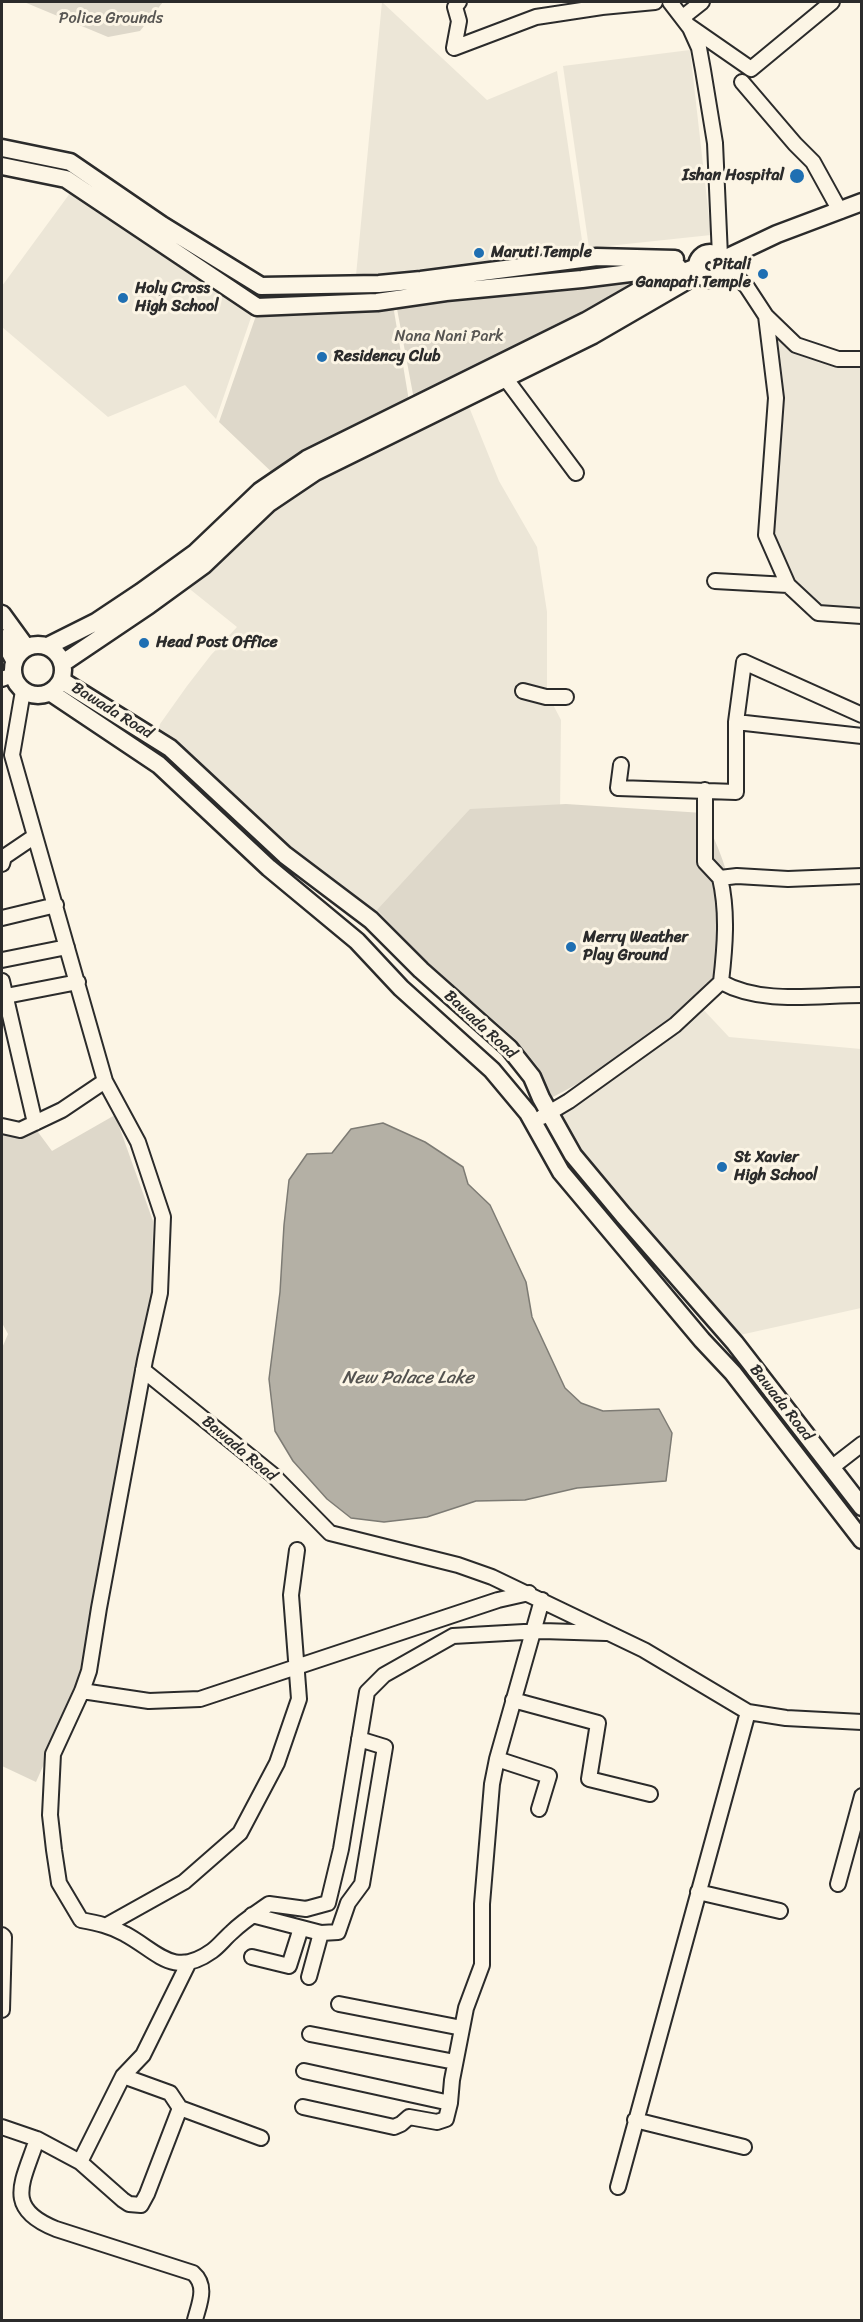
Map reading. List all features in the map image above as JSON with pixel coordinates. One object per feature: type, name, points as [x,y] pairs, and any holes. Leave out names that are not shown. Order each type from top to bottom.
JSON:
[{"type":"main road","points":[[2,148],[68,170],[261,286],[421,280],[597,257],[698,266],[710,279],[722,264],[777,234],[861,202]]},
{"type":"main road","points":[[2,166],[68,170],[257,307],[377,302],[698,266]]},
{"type":"main road","points":[[722,264],[861,213]]},
{"type":"main road","points":[[2,638],[10,672],[16,684],[23,691],[36,696],[56,686],[63,663],[150,605],[204,565],[269,503],[315,472],[500,371],[647,286],[698,266],[709,252],[722,264]]},
{"type":"main road","points":[[48,646],[96,622],[141,592],[195,553],[260,491],[307,459],[500,371]]},
{"type":"main road","points":[[2,615],[26,647]]},
{"type":"main road","points":[[10,672],[26,647],[38,644],[48,646],[57,653],[63,663]]},
{"type":"main road","points":[[56,686],[159,765],[269,868],[357,941],[401,988],[492,1070],[534,1122],[561,1172],[702,1340],[733,1373],[861,1540]]},
{"type":"main road","name":"Bawada Road","points":[[56,686],[170,748],[285,855],[371,920],[421,970],[509,1048],[532,1077],[573,1155],[735,1343],[861,1507]]},
{"type":"street","points":[[459,2],[455,7],[459,21],[454,48],[537,17],[655,2]]},
{"type":"street","points":[[670,2],[686,22],[699,48],[710,105],[717,166],[722,264],[747,287],[766,316],[796,345],[838,359],[861,359]]},
{"type":"street","points":[[686,22],[702,2]]},
{"type":"street","points":[[686,22],[751,69],[832,2]]},
{"type":"street","points":[[742,82],[813,162],[840,211]]},
{"type":"street","points":[[315,285],[316,304]]},
{"type":"street","points":[[766,316],[776,398],[766,535],[788,585],[818,613],[861,616]]},
{"type":"street","points":[[500,371],[576,472]]},
{"type":"street","points":[[715,581],[788,585]]},
{"type":"street","points":[[621,765],[618,788],[736,792],[736,722],[744,662],[861,715]]},
{"type":"street","points":[[23,691],[12,755],[105,1081],[138,1142],[163,1217],[160,1293],[143,1370],[89,1671],[53,1754],[51,1830],[59,1883],[75,1911],[81,1920],[107,1925],[127,1935],[162,1959],[174,1963],[189,1962],[212,1952],[231,1932],[269,1904],[306,1909],[328,1903],[340,1849],[367,1692],[384,1676],[453,1636],[533,1632],[606,1633]]},
{"type":"street","points":[[523,692],[546,697],[566,697]]},
{"type":"street","points":[[736,722],[861,736]]},
{"type":"street","points":[[534,1122],[675,1025],[721,982],[724,898],[720,878],[705,862],[705,790]]},
{"type":"street","points":[[2,864],[4,857],[35,836]]},
{"type":"street","points":[[720,878],[737,876],[788,879],[861,876]]},
{"type":"street","points":[[2,918],[56,905]]},
{"type":"street","points":[[2,960],[67,947]]},
{"type":"street","points":[[2,981],[35,1123]]},
{"type":"street","points":[[6,996],[78,982]]},
{"type":"street","points":[[721,982],[736,991],[751,994],[795,996],[861,994]]},
{"type":"street","points":[[2,1126],[20,1130],[62,1110],[105,1081]]},
{"type":"street","name":"Bawada Road","points":[[143,1370],[273,1475],[330,1533],[458,1565],[529,1593]]},
{"type":"street","points":[[831,1468],[861,1444]]},
{"type":"street","points":[[107,1925],[184,1882],[240,1833],[277,1763],[299,1699],[291,1595],[297,1550]]},
{"type":"street","points":[[82,1691],[149,1701],[200,1698],[498,1600],[529,1593],[644,1650],[748,1712],[786,1718],[861,1722]]},
{"type":"street","points":[[303,2108],[394,2127],[409,2117],[440,2122],[446,2119],[466,2008],[482,1965],[482,1904],[492,1784],[542,1600]]},
{"type":"street","points":[[513,1700],[598,1723],[589,1779],[650,1794]]},
{"type":"street","points":[[618,2187],[748,1712]]},
{"type":"street","points":[[252,1915],[321,1932],[338,1932],[348,1903],[362,1884],[385,1747],[359,1739]]},
{"type":"street","points":[[497,1759],[549,1776],[539,1809]]},
{"type":"street","points":[[838,1884],[861,1796]]},
{"type":"street","points":[[698,1892],[780,1911]]},
{"type":"street","points":[[252,1957],[289,1966],[301,1928]]},
{"type":"street","points":[[309,1977],[321,1932]]},
{"type":"street","points":[[2,1935],[4,1937],[2,2010]]},
{"type":"street","points":[[80,2162],[123,2076],[143,2055],[189,1962]]},
{"type":"street","points":[[339,2004],[462,2028]]},
{"type":"street","points":[[310,2034],[455,2062]]},
{"type":"street","points":[[304,2071],[450,2103]]},
{"type":"street","points":[[123,2076],[170,2093],[180,2108],[261,2138]]},
{"type":"street","points":[[2,2127],[37,2139],[80,2162],[123,2200],[129,2204],[141,2205],[180,2108]]},
{"type":"street","points":[[635,2120],[744,2147]]},
{"type":"street","points":[[37,2139],[20,2191],[22,2203],[28,2214],[56,2229],[194,2272],[199,2277],[202,2289],[195,2320]]},
{"type":"shaded area","points":[[382,2],[487,100],[557,71],[583,247],[355,286]]},
{"type":"shaded area","points":[[690,50],[711,235],[589,248],[563,66]]},
{"type":"shaded area","name":"Holy Cross High School","points":[[76,185],[255,306],[216,419],[185,385],[108,417],[2,327],[2,286]]},
{"type":"shaded area","points":[[763,320],[792,347],[861,364],[861,620],[814,615],[764,539],[773,409]]},
{"type":"shaded area","points":[[465,397],[499,481],[537,547],[547,612],[547,693],[561,720],[560,813],[465,818],[371,920],[157,738],[160,724],[187,686],[237,627],[181,582],[269,503]]},
{"type":"shaded area","name":"St Xavier High School","points":[[699,1005],[729,1037],[861,1049],[861,1308],[731,1337],[666,1266],[641,1258],[581,1197],[587,1172],[555,1108]]},
{"type":"green space","name":"Police Grounds","points":[[24,2],[163,2],[140,31],[108,37]]},
{"type":"green space","name":"Nana Nani Park","points":[[697,264],[415,405],[395,298]]},
{"type":"green space","name":"Residency Club","points":[[392,299],[410,407],[278,478],[219,422],[259,307]]},
{"type":"green space","name":"Merry Weather Play Ground","points":[[566,804],[703,813],[726,869],[731,898],[731,919],[727,972],[642,1042],[596,1073],[549,1099],[538,1067],[514,1038],[426,961],[377,910],[470,809]]},
{"type":"green space","points":[[115,1115],[153,1221],[152,1300],[82,1678],[36,1782],[2,1766],[2,1348],[8,1334],[2,1323],[2,1133],[19,1137],[35,1128],[52,1151]]},
{"type":"water","name":"New Palace Lake","points":[[383,1123],[425,1142],[463,1167],[468,1184],[490,1205],[526,1282],[532,1317],[565,1388],[581,1403],[603,1411],[659,1409],[672,1433],[666,1481],[577,1488],[525,1500],[476,1501],[427,1517],[384,1522],[351,1518],[327,1499],[293,1461],[275,1431],[269,1379],[280,1292],[289,1180],[307,1154],[332,1153],[351,1129]]},
{"type":"place","name":"Ishan Hospital","points":[[797,176]]},
{"type":"place","name":"Maruti Temple","points":[[479,253]]},
{"type":"place","name":"Pitali Ganapati Temple","points":[[763,274]]},
{"type":"place","name":"Holy Cross High School","points":[[123,298]]},
{"type":"place","name":"Residency Club","points":[[322,357]]},
{"type":"place","name":"Head Post Office","points":[[144,643]]},
{"type":"place","name":"Merry Weather Play Ground","points":[[571,947]]},
{"type":"place","name":"St Xavier High School","points":[[722,1167]]}]
